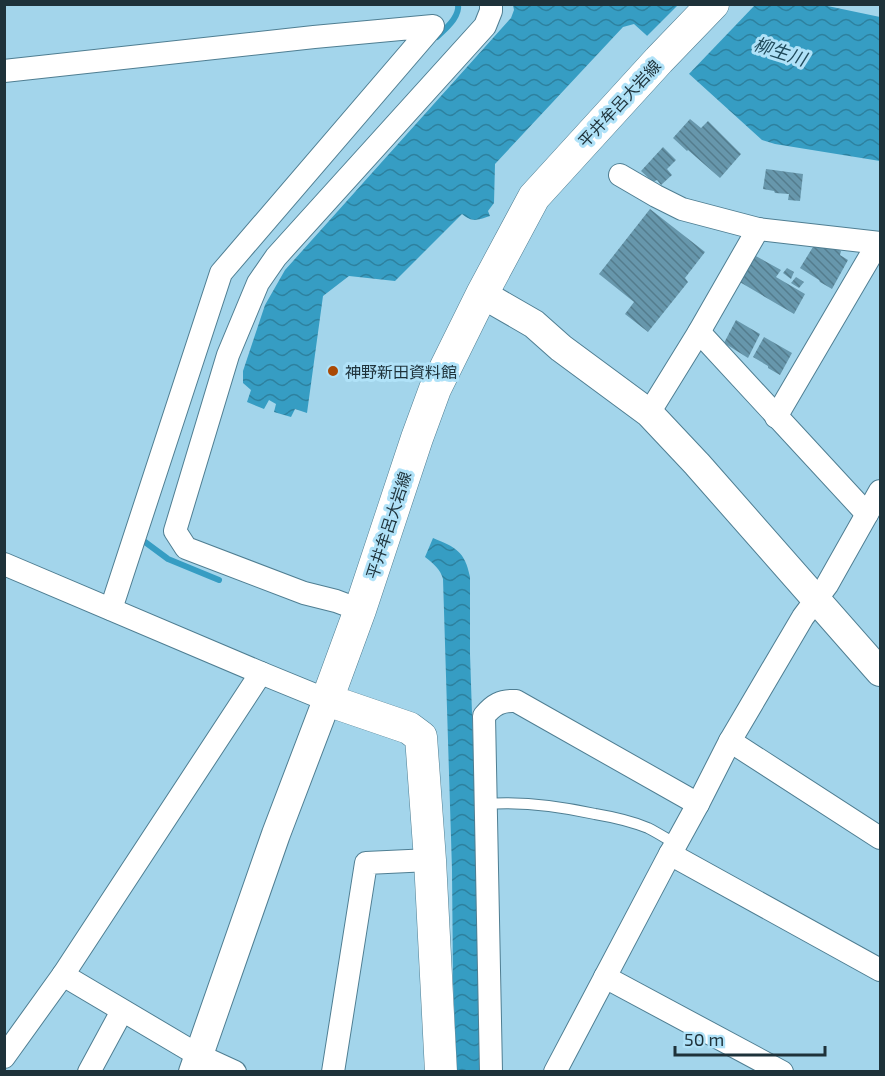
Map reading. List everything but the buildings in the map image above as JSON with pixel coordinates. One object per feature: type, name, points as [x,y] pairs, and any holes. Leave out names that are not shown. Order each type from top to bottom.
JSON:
[{"type":"main road","name":"平井牟呂大岩線","points":[[327,700],[435,389],[534,197],[658,60],[713,4]]},
{"type":"main road","points":[[327,700],[409,728],[421,737],[441,1071]]},
{"type":"street","points":[[360,610],[304,593],[186,548],[175,531],[228,355],[258,283],[276,257],[485,26],[491,11],[491,4]]},
{"type":"street","points":[[4,71],[433,26],[221,273],[111,609]]},
{"type":"street","points":[[620,175],[682,208],[758,229],[879,243],[776,417]]},
{"type":"street","points":[[649,413],[758,229]]},
{"type":"street","points":[[482,294],[534,324],[561,348],[649,413],[697,464],[880,672]]},
{"type":"street","points":[[699,332],[867,514]]},
{"type":"street","points":[[555,1071],[730,741],[803,617],[827,585],[880,491]]},
{"type":"street","points":[[4,564],[327,700],[276,834],[195,1063]]},
{"type":"street","points":[[7,1047],[63,975],[261,673]]},
{"type":"street","points":[[494,1070],[484,716],[491,708],[506,701],[516,701],[698,804]]},
{"type":"street","points":[[730,741],[880,838]]},
{"type":"street","points":[[673,849],[880,970]]},
{"type":"street","points":[[333,1071],[366,863],[430,860]]},
{"type":"street","points":[[63,975],[122,1011],[195,1063],[235,1071]]},
{"type":"street","points":[[605,977],[782,1071]]},
{"type":"street","points":[[89,1071],[122,1011]]},
{"type":"lane","points":[[485,804],[506,802],[542,805],[625,820],[650,829],[673,849]]},
{"type":"water","name":"柳生川","points":[[818,4],[880,17],[880,161],[762,140],[634,24],[623,27],[495,164],[494,203],[488,211],[490,216],[475,220],[462,214],[395,281],[349,276],[323,296],[307,413],[295,409],[291,417],[274,412],[276,404],[269,400],[264,409],[247,402],[251,390],[243,383],[243,371],[265,305],[285,270],[511,18],[513,5]]},
{"type":"water","points":[[433,538],[458,551],[465,561],[470,577],[481,1071],[457,1071],[443,579],[436,567],[425,557]]},
{"type":"pier","points":[[678,5],[755,5],[687,76],[645,38]]},
{"type":"waterway","points":[[437,37],[455,18],[458,4]]},
{"type":"waterway","points":[[141,539],[168,559],[219,580]]},
{"type":"place","name":"神野新田資料館","points":[[333,371]]}]
